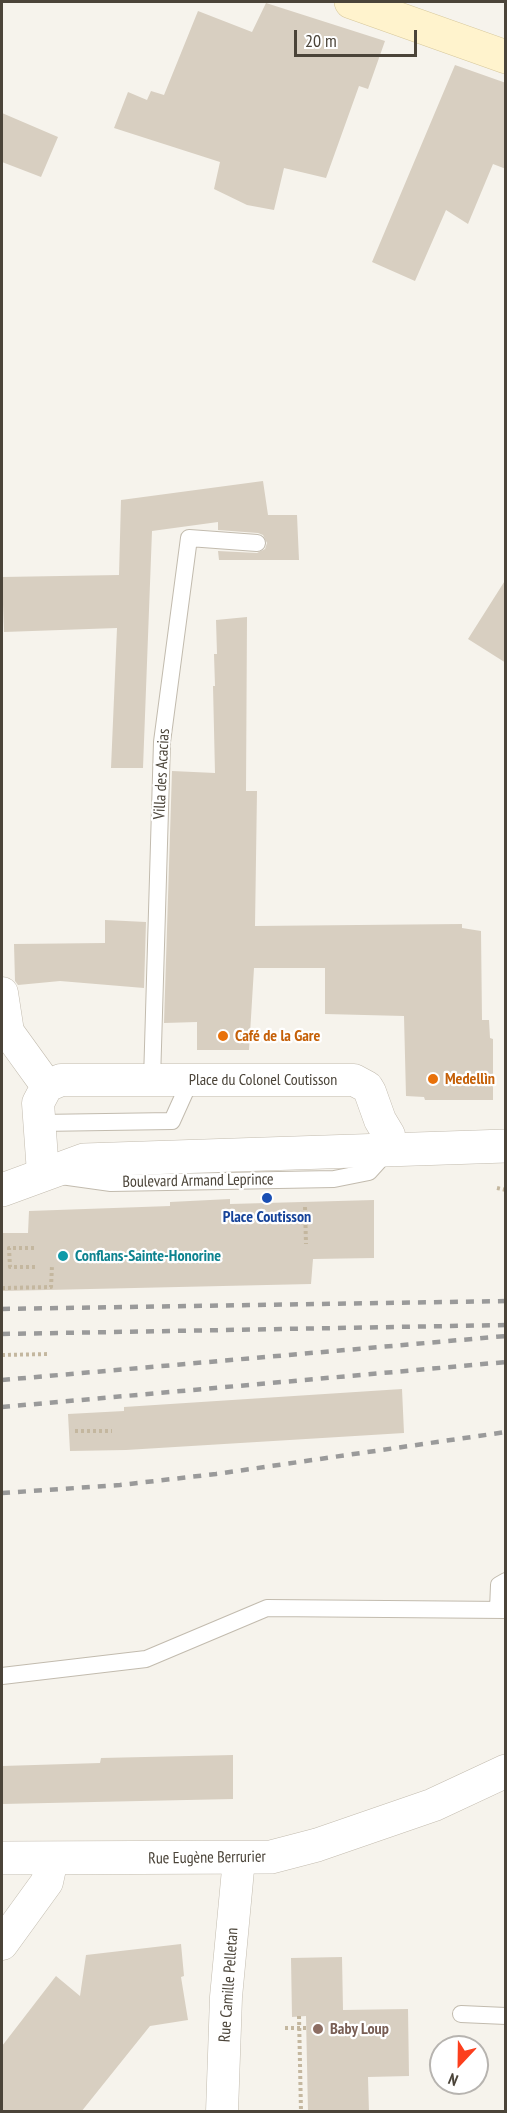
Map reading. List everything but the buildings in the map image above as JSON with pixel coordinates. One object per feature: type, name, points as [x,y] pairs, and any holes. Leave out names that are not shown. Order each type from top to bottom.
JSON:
[{"type":"main road","points":[[351,2],[506,57]]},
{"type":"street","points":[[2,993],[8,1032],[47,1086],[38,1103],[43,1173]]},
{"type":"street","name":"Place du Colonel Coutisson","points":[[47,1086],[61,1080],[354,1080],[370,1092],[380,1120],[389,1135],[389,1150]]},
{"type":"street","points":[[2,1190],[43,1173],[84,1160],[506,1146]]},
{"type":"street","name":"Rue Eugène Berrurier","points":[[2,1858],[239,1859],[272,1857],[317,1845],[433,1805],[506,1771]]},
{"type":"street","points":[[2,1944],[46,1882],[52,1859]]},
{"type":"street","name":"Rue Camille Pelletan","points":[[222,2112],[226,1997],[239,1859]]},
{"type":"lane","name":"Villa des Acacias","points":[[152,1080],[162,741],[189,538],[257,543]]},
{"type":"lane","points":[[39,1123],[172,1121],[190,1081]]},
{"type":"lane","points":[[2,1676],[146,1659],[267,1608],[502,1610],[499,1585],[506,1581]]},
{"type":"lane","points":[[461,2014],[506,2016]]},
{"type":"path","points":[[497,1188],[506,1190]]},
{"type":"path","points":[[305,1202],[306,1244]]},
{"type":"path","points":[[34,1248],[9,1248],[10,1267],[35,1267]]},
{"type":"path","points":[[2,1288],[51,1287],[52,1266]]},
{"type":"path","points":[[2,1355],[50,1354]]},
{"type":"path","points":[[75,1431],[112,1431]]},
{"type":"path","points":[[299,2016],[301,2112]]},
{"type":"path","points":[[285,2028],[307,2028]]},
{"type":"railway","points":[[2,1309],[506,1301]]},
{"type":"railway","points":[[2,1334],[506,1325]]},
{"type":"railway","points":[[2,1380],[506,1336]]},
{"type":"railway","points":[[2,1407],[506,1362]]},
{"type":"railway","points":[[2,1493],[120,1485],[216,1474],[506,1432]]},
{"type":"place","name":"Café de la Gare","points":[[223,1036]]},
{"type":"place","name":"Medellìn","points":[[433,1079]]},
{"type":"place","name":"Place Coutisson","points":[[267,1198]]},
{"type":"place","name":"Conflans-Sainte-Honorine","points":[[63,1256]]},
{"type":"place","name":"Baby Loup","points":[[318,2029]]}]
